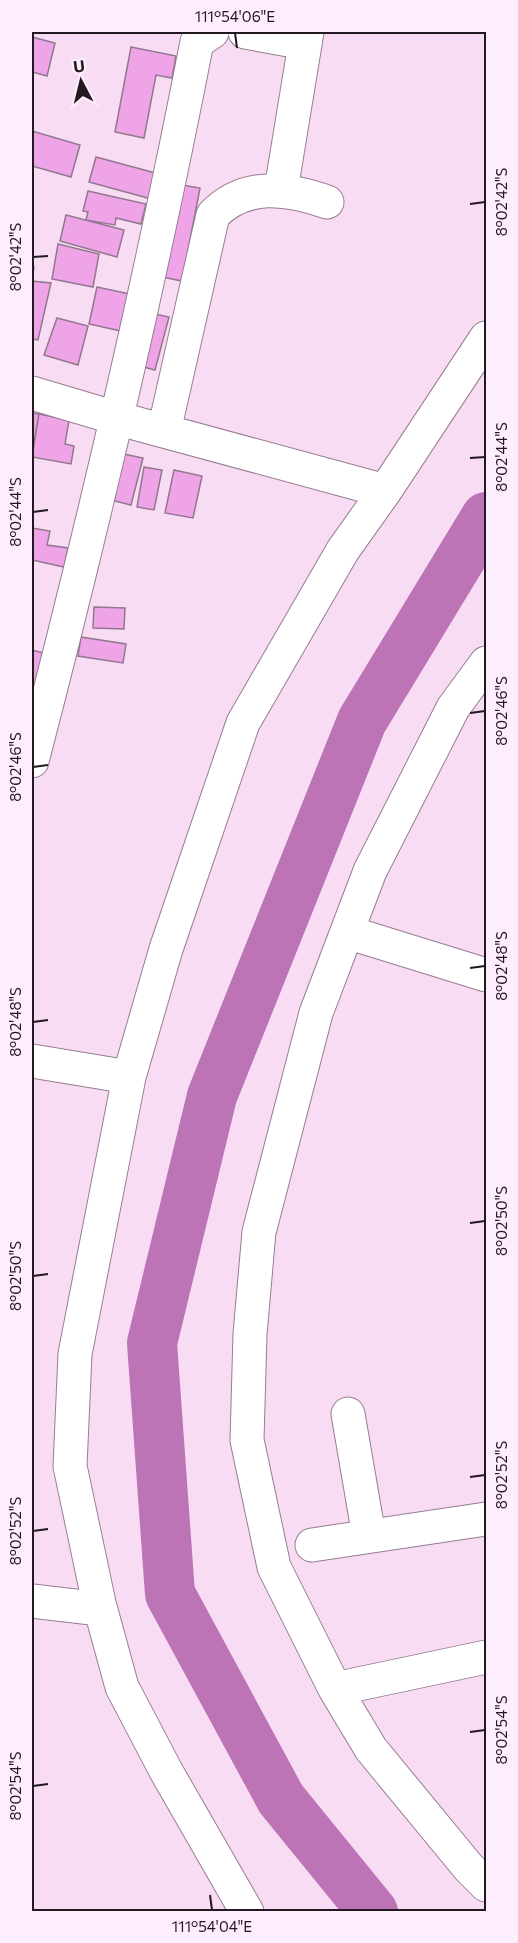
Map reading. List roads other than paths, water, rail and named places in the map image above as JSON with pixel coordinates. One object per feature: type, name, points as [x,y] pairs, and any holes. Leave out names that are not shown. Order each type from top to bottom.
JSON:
[{"type":"street","points":[[32,761],[116,418],[172,171],[197,42],[212,32]]},
{"type":"street","points":[[245,32],[306,37],[281,190]]},
{"type":"street","points":[[164,431],[213,215],[224,204],[256,191],[281,190],[302,193],[327,202]]},
{"type":"street","points":[[247,1911],[166,1771],[122,1687],[100,1608],[70,1466],[75,1353],[129,1077],[166,949],[243,723],[343,550],[386,491],[486,338]]},
{"type":"street","points":[[32,393],[386,491]]},
{"type":"street","points":[[486,663],[453,708],[370,871],[316,1013],[260,1232],[250,1334],[248,1428],[248,1440],[274,1567],[335,1689],[371,1749],[469,1868],[486,1885]]},
{"type":"street","points":[[347,932],[486,975]]},
{"type":"street","points":[[32,1061],[129,1077]]},
{"type":"street","points":[[348,1414],[369,1536]]},
{"type":"street","points":[[312,1545],[486,1519]]},
{"type":"street","points":[[32,1601],[100,1608]]},
{"type":"street","points":[[335,1689],[486,1657]]},
{"type":"waterway","points":[[373,1912],[281,1799],[170,1594],[152,1343],[212,1096],[362,721],[486,517]]}]
